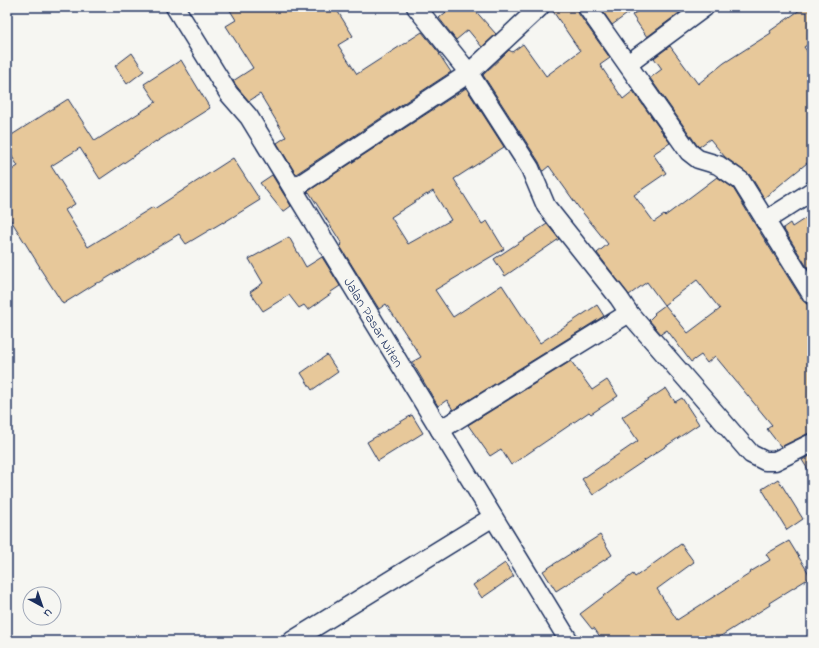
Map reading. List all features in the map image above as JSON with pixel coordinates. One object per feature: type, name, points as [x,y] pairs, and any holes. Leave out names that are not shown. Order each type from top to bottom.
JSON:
[{"type":"street","name":"Jalan Pasar Niten","points":[[175,7],[229,94],[249,118],[569,641]]},
{"type":"street","points":[[416,7],[470,73],[530,168],[546,206],[619,298],[629,313],[751,454],[765,461],[775,461],[812,443]]},
{"type":"street","points":[[293,189],[470,73],[540,7]]},
{"type":"street","points":[[587,7],[689,152],[698,159],[718,166],[741,181],[812,295]]},
{"type":"street","points":[[628,64],[705,7]]},
{"type":"street","points":[[765,221],[812,191]]},
{"type":"street","points":[[440,430],[629,313]]},
{"type":"street","points":[[292,641],[493,517]]},
{"type":"building","points":[[228,7],[335,7],[353,36],[338,45],[357,74],[422,32],[440,54],[451,72],[296,174],[277,143],[286,137],[260,94],[249,101],[233,81],[253,68],[226,26],[236,20]]},
{"type":"building","points":[[452,7],[472,7],[496,34],[482,47],[468,30],[456,40],[439,18]]},
{"type":"building","points":[[550,7],[577,7],[578,13],[610,58],[600,65],[623,99],[633,91],[670,143],[653,154],[666,173],[634,195],[654,222],[664,215],[665,216],[717,177],[733,188],[803,301],[812,305],[812,433],[781,447],[767,429],[772,425],[715,356],[707,363],[701,355],[691,362],[667,330],[661,334],[649,320],[655,314],[654,313],[665,305],[688,333],[720,309],[697,280],[664,305],[647,282],[629,295],[597,253],[608,244],[579,208],[549,166],[543,171],[539,162],[483,75],[509,50],[512,52],[523,44],[546,76],[580,51]]},
{"type":"building","points":[[600,7],[637,7],[612,25]]},
{"type":"building","points":[[644,7],[687,7],[647,37],[632,15]]},
{"type":"building","points":[[804,7],[812,7],[812,42],[804,47],[812,58],[812,159],[764,198],[750,175],[725,157],[710,139],[699,147],[697,145],[650,78],[662,69],[654,58],[670,46],[698,84],[724,63],[771,33],[770,31]]},
{"type":"building","points":[[132,53],[144,71],[127,84],[115,66]]},
{"type":"building","points":[[181,60],[210,108],[156,141],[100,179],[80,148],[51,166],[75,204],[65,210],[88,247],[153,207],[154,209],[233,158],[260,200],[186,244],[179,234],[63,304],[7,214],[7,173],[18,166],[7,149],[7,138],[68,99],[95,141],[156,102],[144,84]]},
{"type":"building","points":[[466,88],[504,147],[454,179],[482,224],[487,221],[504,249],[435,290],[453,317],[502,285],[540,343],[597,305],[604,316],[453,410],[447,400],[438,406],[412,362],[421,357],[386,304],[379,309],[340,246],[342,244],[309,192],[307,192]],"holes":[[[433,191],[451,220],[408,244],[391,217]]]},
{"type":"building","points":[[272,175],[291,206],[283,212],[260,183]]},
{"type":"building","points":[[812,214],[812,275],[783,228],[790,223],[792,227]]},
{"type":"building","points":[[547,224],[559,239],[505,276],[494,259]]},
{"type":"building","points":[[289,237],[306,267],[322,257],[340,286],[308,310],[304,305],[299,308],[289,295],[263,311],[250,292],[263,283],[249,259]]},
{"type":"building","points":[[327,355],[338,372],[312,390],[301,373]]},
{"type":"building","points":[[571,361],[592,390],[607,380],[618,396],[591,414],[589,412],[511,465],[501,449],[490,456],[468,425]]},
{"type":"building","points":[[666,388],[675,402],[682,398],[699,424],[593,495],[582,479],[638,441],[622,417]]},
{"type":"building","points":[[412,415],[423,433],[378,461],[367,442]]},
{"type":"building","points":[[812,455],[812,476],[802,460]]},
{"type":"building","points":[[778,479],[803,519],[787,530],[762,489]]},
{"type":"building","points":[[600,535],[612,555],[556,591],[543,571]]},
{"type":"building","points":[[789,541],[811,577],[713,641],[603,641],[594,628],[592,629],[580,614],[633,574],[635,577],[681,544],[694,562],[657,589],[677,620],[770,560],[766,554]]},
{"type":"building","points":[[505,563],[514,576],[482,598],[473,585]]}]
